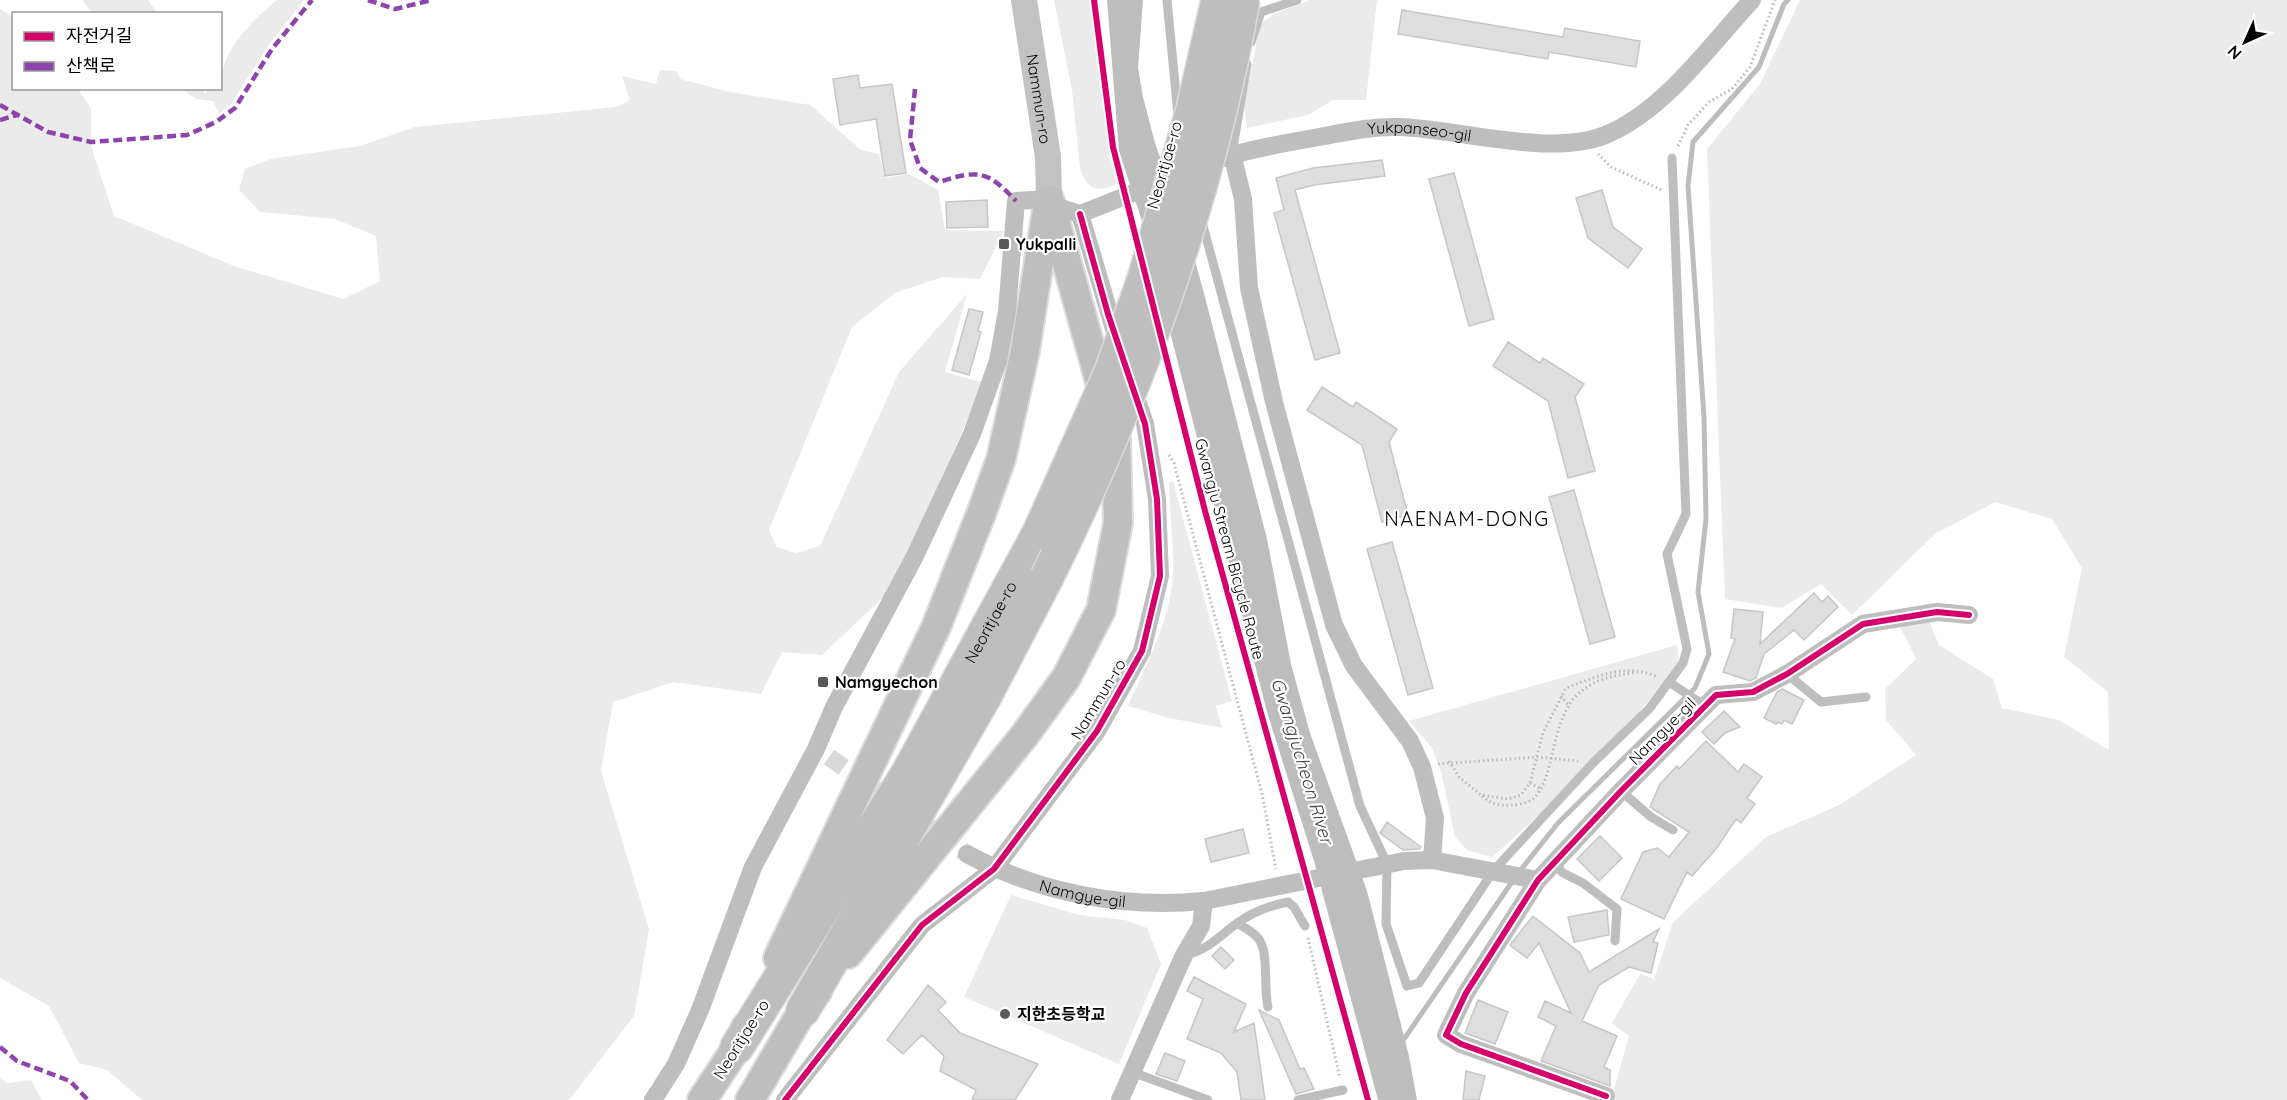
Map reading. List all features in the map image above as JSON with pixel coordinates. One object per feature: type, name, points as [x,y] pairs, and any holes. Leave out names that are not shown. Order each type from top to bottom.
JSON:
[{"type":"highway","name":"Neoritjae-ro","points":[[737,1047],[908,773],[1039,533],[1111,372],[1144,279],[1193,109],[1218,0]]},
{"type":"highway","name":"Neoritjae-ro","points":[[803,1010],[985,696],[1085,499],[1164,298],[1188,228],[1225,96],[1243,0]]},
{"type":"main road","points":[[803,1010],[1023,736],[1066,678],[1101,610],[1118,523],[1116,439],[1049,200]]},
{"type":"main road","points":[[737,1047],[927,645],[981,514],[1001,459],[1025,351],[1049,200]]},
{"type":"main road","name":"Neoritjae-ro","points":[[750,1100],[803,1010]]},
{"type":"main road","name":"Neoritjae-ro","points":[[702,1100],[737,1047]]},
{"type":"street","name":"Nammun-ro","points":[[1024,0],[1048,157],[1049,200]]},
{"type":"street","name":"Yukpanseo-gil","points":[[1080,214],[1232,154],[1376,126],[1534,142],[1585,142],[1610,133],[1658,103],[1752,0]]},
{"type":"street","points":[[1232,154],[1243,199],[1249,288],[1274,402],[1334,625],[1354,666],[1410,741],[1422,767],[1435,818],[1432,860]]},
{"type":"street","points":[[653,1100],[676,1064],[700,1010],[753,867],[823,753],[834,707],[914,558],[972,435],[998,361],[1006,311],[1016,201],[1049,200],[1061,208],[1080,214]]},
{"type":"street","name":"Nammun-ro","points":[[785,1100],[922,925],[994,869],[1097,731],[1142,651],[1160,576],[1157,499],[1145,424],[1107,314],[1080,214]]},
{"type":"street","name":"Namgye-gil","points":[[1606,1096],[1461,1044],[1446,1035],[1466,993],[1534,879],[1554,863],[1700,703],[1716,695],[1753,692],[1787,674],[1863,624],[1937,612],[1969,615]]},
{"type":"street","name":"Namgye-gil","points":[[967,854],[994,869],[1053,889],[1087,897],[1182,903],[1204,901],[1382,864],[1432,860],[1534,879]]},
{"type":"street","points":[[1120,1100],[1184,955],[1201,926],[1204,901]]},
{"type":"lane","points":[[1167,0],[1178,115],[1196,128]]},
{"type":"lane","points":[[1222,172],[1232,154],[1252,37],[1261,12],[1297,0]]},
{"type":"lane","points":[[1205,134],[1232,154]]},
{"type":"lane","points":[[1206,199],[1201,208],[1203,229],[1360,806],[1382,864],[1386,924],[1407,986],[1419,983],[1499,871],[1594,762],[1649,709],[1671,684],[1683,663],[1687,649],[1667,554],[1686,514],[1672,159]]},
{"type":"lane","points":[[1787,674],[1821,702],[1866,697]]},
{"type":"lane","points":[[1671,684],[1700,703]]},
{"type":"lane","points":[[1621,791],[1651,817],[1673,830]]},
{"type":"lane","points":[[1554,863],[1563,873],[1583,883],[1617,909],[1615,941]]},
{"type":"lane","points":[[1184,955],[1201,952],[1237,923],[1263,907],[1288,902],[1305,926]]},
{"type":"lane","points":[[1237,923],[1258,938],[1264,953],[1264,993],[1268,1007]]},
{"type":"lane","points":[[1132,1072],[1208,1100]]},
{"type":"lane","points":[[1298,1100],[1343,1090]]},
{"type":"path","points":[[1672,159],[1688,125],[1709,102],[1732,89],[1750,67],[1775,0]]},
{"type":"path","points":[[1585,142],[1611,167],[1646,181],[1672,196]]},
{"type":"path","points":[[1145,424],[1174,463],[1262,794],[1280,885]]},
{"type":"path","points":[[1481,795],[1508,799],[1521,795],[1530,783],[1543,733],[1566,688],[1622,669],[1645,671],[1671,684]]},
{"type":"path","points":[[1449,761],[1459,777],[1494,805],[1514,805],[1532,800],[1541,789],[1558,724],[1569,706],[1591,684],[1605,677],[1645,671]]},
{"type":"path","points":[[1561,696],[1569,706]]},
{"type":"path","points":[[1422,767],[1449,761],[1538,757],[1594,762]]},
{"type":"path","points":[[1530,783],[1541,789]]},
{"type":"path","points":[[1305,926],[1343,1090]]},
{"type":"shaded area","points":[[82,0],[148,0],[156,12],[91,12]]},
{"type":"shaded area","points":[[277,0],[304,0],[268,46],[231,104],[219,114],[213,101],[196,99],[183,90],[203,90],[205,93],[208,90],[222,90],[222,72],[225,62],[238,39]]},
{"type":"shaded area","points":[[1054,0],[1089,0],[1110,152],[1119,183],[1105,188],[1090,186],[1080,168],[1072,90]]},
{"type":"shaded area","points":[[1310,0],[1377,0],[1366,100],[1333,100],[1308,115],[1247,128],[1244,106],[1260,24],[1276,13]]},
{"type":"shaded area","points":[[1800,0],[2287,0],[2287,1100],[1616,1100],[1612,1096],[1629,1036],[1612,1023],[1640,974],[1654,979],[1673,922],[1766,837],[1839,805],[1916,755],[1886,720],[1885,689],[1916,659],[1900,627],[1929,621],[1939,645],[1993,679],[2002,708],[2059,720],[2109,750],[2108,692],[2064,657],[2082,568],[2052,519],[1995,502],[1935,534],[1852,615],[1821,584],[1782,608],[1725,599],[1707,149],[1760,84]]},
{"type":"shaded area","points":[[0,9],[12,16],[12,90],[79,90],[91,109],[91,146],[114,216],[234,266],[343,299],[380,281],[376,236],[335,219],[260,212],[239,190],[245,169],[271,159],[360,146],[415,127],[616,107],[630,100],[622,76],[656,84],[660,70],[677,71],[680,79],[730,92],[810,105],[861,150],[879,154],[885,178],[909,174],[938,190],[945,230],[1004,231],[980,279],[943,277],[895,293],[852,327],[769,530],[777,547],[796,553],[820,546],[899,372],[967,294],[945,372],[984,383],[891,590],[822,655],[782,652],[761,694],[673,682],[613,702],[601,771],[649,929],[634,1016],[569,1100],[142,1100],[107,1070],[79,1063],[49,1006],[0,978]]},
{"type":"shaded area","points":[[1173,481],[1232,701],[1216,706],[1222,728],[1169,718],[1128,706],[1157,640],[1172,588],[1173,559],[1169,482]]},
{"type":"shaded area","points":[[1677,645],[1679,663],[1636,715],[1566,789],[1492,857],[1467,850],[1455,837],[1441,771],[1432,748],[1409,721]]},
{"type":"shaded area","points":[[1011,895],[1079,915],[1125,920],[1147,928],[1161,964],[1119,1064],[964,997]]},
{"type":"shaded area","points":[[0,1078],[7,1083],[31,1080],[42,1100],[0,1100]]},
{"type":"water","name":"Gwangjucheon River","points":[[1107,0],[1143,0],[1138,68],[1143,97],[1155,143],[1192,250],[1205,297],[1267,539],[1291,664],[1310,733],[1367,891],[1409,1056],[1417,1100],[1378,1100],[1314,861],[1267,712],[1141,218],[1119,151]]},
{"type":"building","points":[[1402,10],[1563,37],[1565,28],[1640,41],[1636,67],[1549,52],[1548,59],[1398,34]]},
{"type":"building","points":[[858,75],[860,88],[892,84],[906,173],[885,176],[876,119],[840,125],[833,79]]},
{"type":"building","points":[[1382,160],[1385,176],[1314,185],[1295,190],[1340,353],[1315,360],[1274,213],[1284,210],[1276,178],[1313,168]]},
{"type":"building","points":[[1454,173],[1494,319],[1469,326],[1429,179]]},
{"type":"building","points":[[1602,190],[1613,227],[1642,249],[1628,268],[1588,238],[1576,198]]},
{"type":"building","points":[[987,200],[988,227],[947,228],[946,202]]},
{"type":"building","points":[[969,309],[983,312],[978,331],[981,332],[969,375],[952,370]]},
{"type":"building","points":[[1508,342],[1540,363],[1543,358],[1584,384],[1575,397],[1595,471],[1568,478],[1548,401],[1493,366]]},
{"type":"building","points":[[1322,387],[1353,407],[1356,402],[1397,429],[1389,442],[1408,515],[1382,522],[1362,445],[1307,410]]},
{"type":"building","points":[[1574,490],[1615,637],[1590,644],[1549,497]]},
{"type":"building","points":[[1392,542],[1433,688],[1408,695],[1367,549]]},
{"type":"building","points":[[1814,593],[1822,602],[1828,596],[1838,607],[1804,640],[1794,630],[1764,654],[1756,678],[1750,681],[1723,672],[1735,639],[1731,638],[1734,609],[1763,612],[1760,644]]},
{"type":"building","points":[[1782,689],[1804,700],[1792,724],[1784,720],[1782,724],[1778,722],[1776,724],[1764,718],[1777,692]]},
{"type":"building","points":[[1724,711],[1740,727],[1725,733],[1714,744],[1702,732]]},
{"type":"building","points":[[1706,741],[1738,772],[1744,764],[1762,777],[1747,798],[1755,804],[1741,823],[1736,819],[1716,849],[1692,876],[1687,872],[1664,919],[1621,899],[1643,852],[1657,848],[1669,857],[1689,832],[1650,807],[1660,784],[1677,766],[1679,769]]},
{"type":"building","points":[[1387,822],[1421,847],[1403,850],[1380,833]]},
{"type":"building","points":[[1243,829],[1249,853],[1211,862],[1205,839]]},
{"type":"building","points":[[1600,836],[1622,858],[1599,881],[1577,859]]},
{"type":"building","points":[[1607,910],[1609,935],[1574,942],[1568,917]]},
{"type":"building","points":[[1533,916],[1580,953],[1589,972],[1659,929],[1653,942],[1658,943],[1651,973],[1629,967],[1599,985],[1582,1021],[1617,1036],[1604,1067],[1610,1070],[1610,1086],[1541,1061],[1556,1026],[1538,1017],[1545,1001],[1571,1013],[1539,943],[1527,958],[1510,945]]},
{"type":"building","points":[[1221,947],[1234,960],[1225,969],[1212,956]]},
{"type":"building","points":[[1194,977],[1246,1004],[1234,1032],[1254,1023],[1265,1100],[1241,1100],[1237,1072],[1221,1053],[1187,1039],[1203,999],[1187,991]]},
{"type":"building","points":[[928,985],[946,1002],[938,1010],[960,1033],[1038,1064],[1015,1100],[972,1100],[976,1090],[940,1071],[944,1056],[922,1035],[903,1054],[887,1040]]},
{"type":"building","points":[[1478,1000],[1508,1012],[1495,1044],[1465,1033]]},
{"type":"building","points":[[1259,1010],[1279,1020],[1300,1069],[1304,1068],[1314,1089],[1296,1094]]},
{"type":"building","points":[[1165,1053],[1185,1061],[1177,1081],[1156,1074]]},
{"type":"building","points":[[1466,1071],[1485,1076],[1479,1100],[1463,1100]]},
{"type":"waterway","points":[[1519,872],[1558,823],[1695,688],[1709,654],[1698,592],[1706,519],[1704,417],[1688,186],[1693,142],[1759,67],[1784,4],[1788,0]]},
{"type":"waterway","points":[[1402,1042],[1514,879]]},
{"type":"tunnel","points":[[829,757],[967,854]]},
{"type":"marked path","points":[[0,105],[48,132],[91,142],[187,135],[216,122],[235,108],[272,49],[312,0]]},
{"type":"marked path","points":[[368,0],[395,9],[432,0]]},
{"type":"marked path","points":[[915,89],[910,140],[920,168],[939,182],[964,175],[982,175],[998,184],[1016,201]]},
{"type":"marked path","points":[[0,120],[17,115]]},
{"type":"marked path","points":[[0,1047],[17,1061],[70,1081],[88,1100]]},
{"type":"cycle path","name":"Gwangju Stream Bicycle Route","points":[[1094,0],[1113,147],[1205,511],[1368,1100]]},
{"type":"cycle path","points":[[785,1100],[922,925],[994,869],[1097,731],[1142,651],[1160,576],[1157,499],[1145,424],[1108,314],[1080,214]]},
{"type":"cycle path","points":[[1606,1096],[1461,1044],[1446,1035],[1466,993],[1538,880],[1621,791],[1716,695],[1753,692],[1787,674],[1863,624],[1937,612],[1969,615]]},
{"type":"place","name":"Yukpalli","points":[[1004,244]]},
{"type":"place","name":"Namgyechon","points":[[823,682]]},
{"type":"place","name":"지한초등학교","points":[[1005,1014]]},
{"type":"district","name":"NAENAM-DONG","points":[[1467,519]]}]
